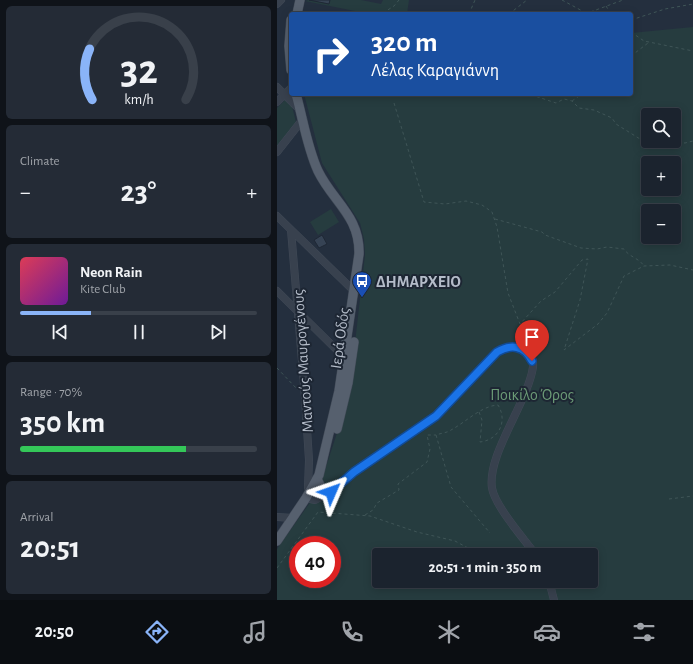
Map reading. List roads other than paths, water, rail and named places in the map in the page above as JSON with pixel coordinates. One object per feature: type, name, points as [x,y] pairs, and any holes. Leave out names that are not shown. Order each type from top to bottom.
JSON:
[{"type":"main road","points":[[292,12],[295,0]]},
{"type":"main road","points":[[297,12],[300,0]]},
{"type":"main road","name":"Ιερά Οδός","points":[[297,96],[318,170],[351,218],[357,233],[359,254],[345,358],[333,419],[318,477]]},
{"type":"main road","name":"Ιερά Οδός","points":[[277,541],[308,495],[324,466],[336,431],[348,383],[363,268],[364,244],[361,231],[355,216],[328,178],[320,162],[303,96]]},
{"type":"main road","points":[[318,477],[321,487],[328,489]]},
{"type":"street","points":[[277,4],[281,0]]},
{"type":"street","points":[[277,87],[302,114],[277,152]]},
{"type":"street","points":[[277,102],[289,90]]},
{"type":"street","points":[[277,216],[355,292]]},
{"type":"street","name":"Μαντούς Μαυρογένους","points":[[291,230],[305,397],[309,460],[307,486],[308,495]]},
{"type":"street","points":[[277,291],[345,358]]},
{"type":"street","points":[[344,479],[331,492],[321,498],[311,500],[308,495],[328,489],[436,416],[497,352],[507,347],[517,347],[526,352],[532,361],[533,366],[529,380],[493,472],[492,487],[496,500],[531,548]]},
{"type":"street","points":[[277,517],[293,518]]},
{"type":"street","points":[[550,588],[553,600]]},
{"type":"place","name":"ΔΗΜΑΡΧΕΙΟ","points":[[362,298]]},
{"type":"park label","name":"Ποικίλο Όρος","points":[[532,394]]}]
